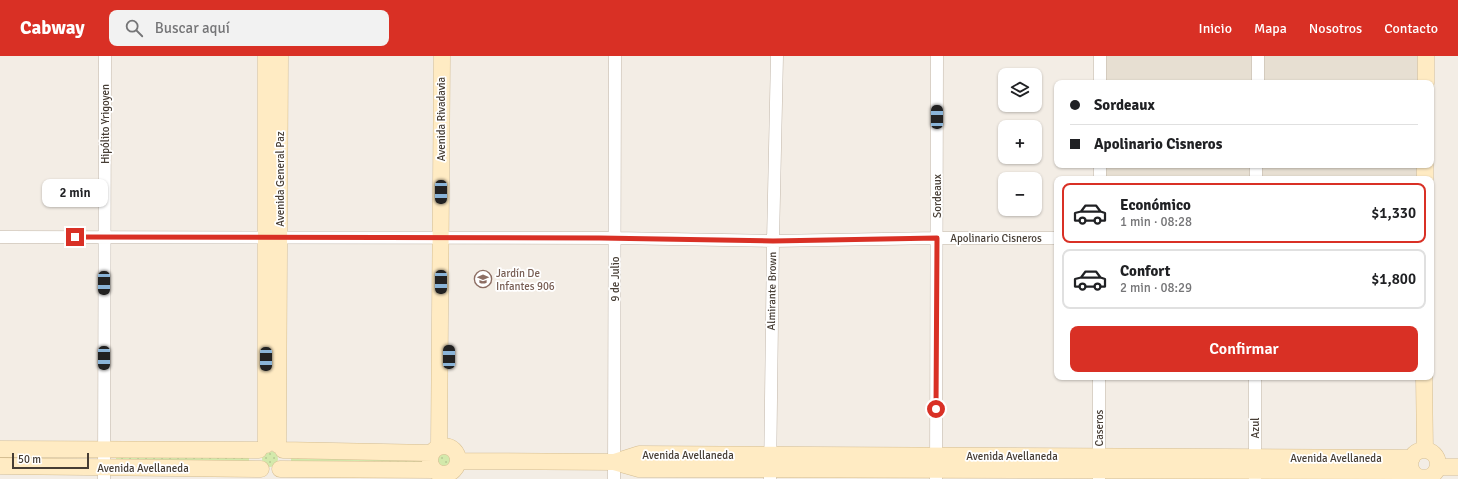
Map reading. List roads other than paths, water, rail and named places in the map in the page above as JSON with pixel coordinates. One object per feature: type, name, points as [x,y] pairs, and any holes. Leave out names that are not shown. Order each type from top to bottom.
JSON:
[{"type":"main road","name":"Avenida General Paz","points":[[266,56],[273,94]]},
{"type":"main road","name":"Avenida General Paz","points":[[271,448],[273,94],[280,56]]},
{"type":"main road","name":"Avenida Rivadavia","points":[[442,56],[445,237]]},
{"type":"main road","name":"Avenida Rivadavia","points":[[447,472],[430,463],[440,449],[451,56]]},
{"type":"main road","points":[[1426,56],[1426,80]]},
{"type":"main road","points":[[1424,380],[1424,470]]},
{"type":"main road","points":[[271,448],[285,460],[270,473],[257,460],[271,448]]},
{"type":"main road","name":"Avenida Avellaneda","points":[[0,449],[440,449]]},
{"type":"main road","points":[[440,449],[456,452],[447,472]]},
{"type":"main road","name":"Avenida Avellaneda","points":[[0,466],[104,473],[447,472],[614,462],[639,469],[1099,468],[1424,470],[1458,467]]},
{"type":"street","name":"Hipólito Yrigoyen","points":[[104,473],[105,56]]},
{"type":"street","name":"9 de Julio","points":[[614,479],[615,56]]},
{"type":"street","name":"Almirante Brown","points":[[770,468],[777,56]]},
{"type":"street","name":"Sordeaux","points":[[936,468],[938,56]]},
{"type":"street","points":[[1100,56],[1100,80]]},
{"type":"street","points":[[1258,56],[1258,80]]},
{"type":"street","name":"Apolinario Cisneros","points":[[0,237],[445,237],[773,241],[937,238],[1054,238]]},
{"type":"street","name":"Caseros","points":[[1099,380],[1099,468]]},
{"type":"street","name":"Azul","points":[[1255,380],[1255,469]]},
{"type":"place","name":"Jardín De Infantes 906","points":[[483,279]]}]
